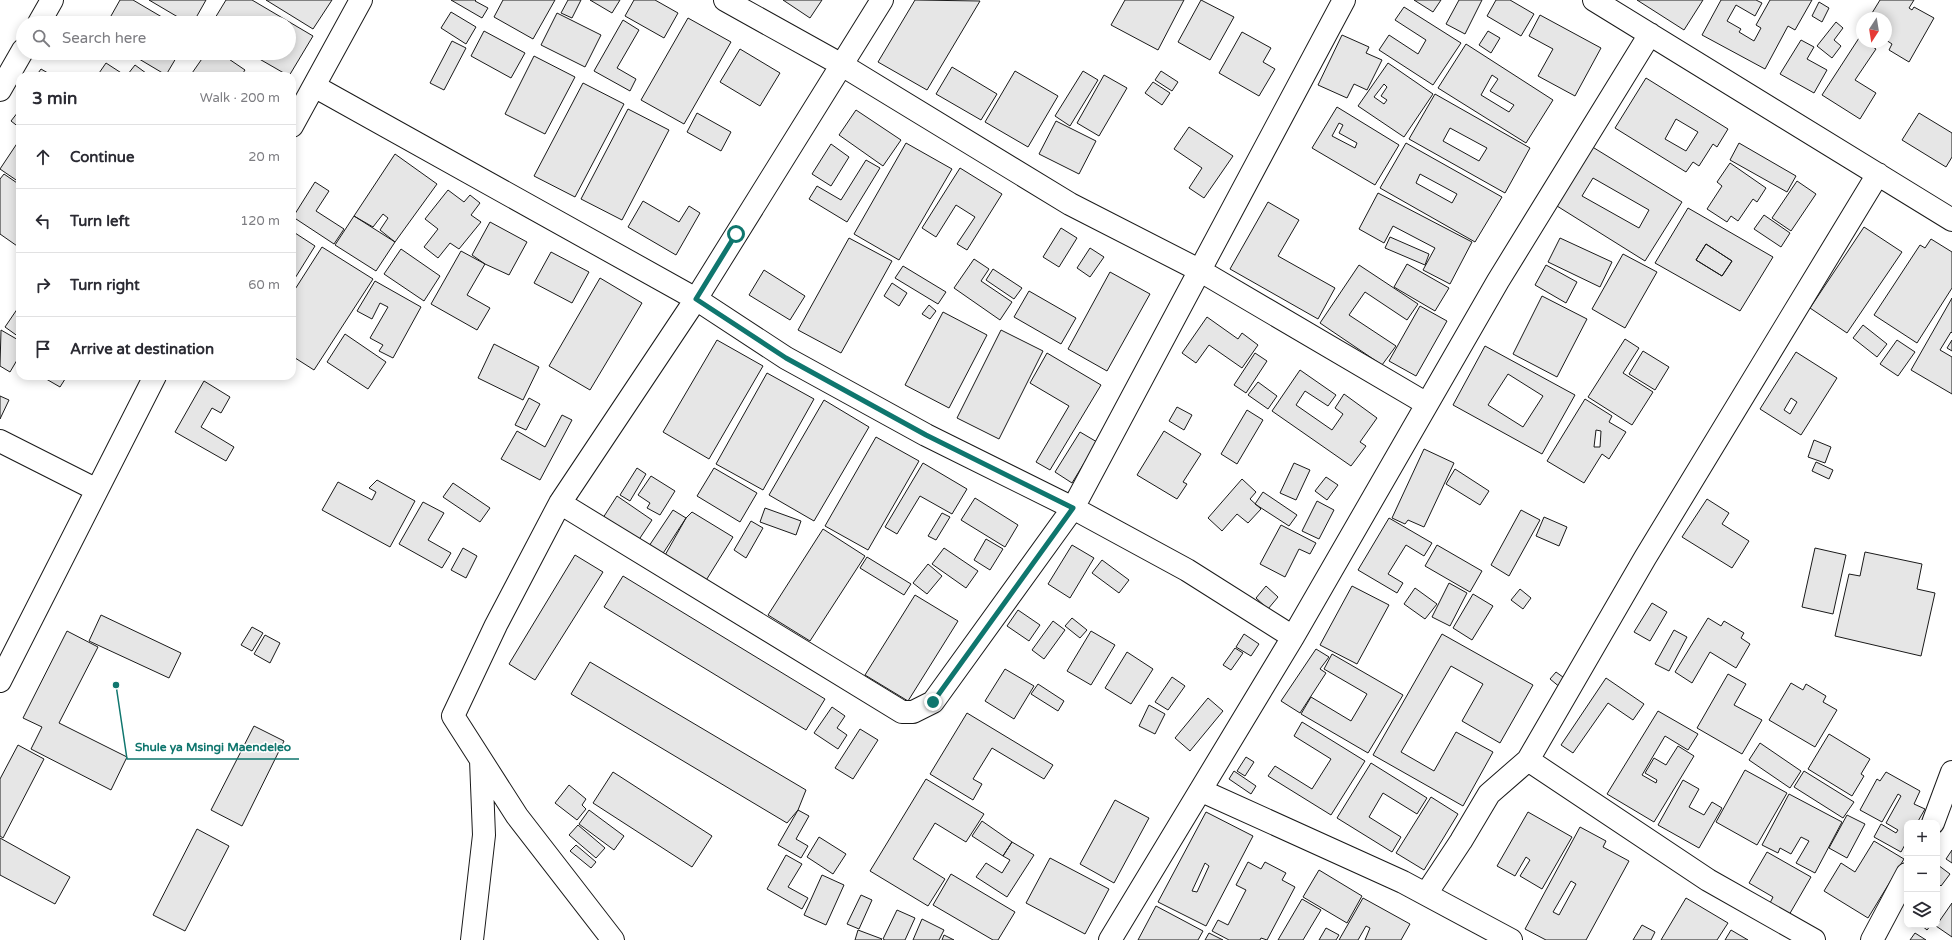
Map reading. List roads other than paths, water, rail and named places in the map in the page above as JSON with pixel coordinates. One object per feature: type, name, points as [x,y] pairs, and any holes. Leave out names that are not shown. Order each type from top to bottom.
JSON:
[{"type":"street","points":[[43,16],[52,0]]},
{"type":"street","points":[[296,119],[361,0]]},
{"type":"street","points":[[725,0],[842,65],[1070,204],[1199,270],[1427,404]]},
{"type":"street","points":[[613,940],[517,816],[454,716],[496,625],[560,503],[696,299],[882,0]]},
{"type":"street","points":[[560,503],[902,712],[913,712],[933,702],[1073,508],[1344,0]]},
{"type":"street","points":[[1594,0],[1952,220]]},
{"type":"street","points":[[1110,940],[1202,791],[1293,637],[1498,281],[1650,34]]},
{"type":"street","points":[[0,90],[17,60]]},
{"type":"street","points":[[314,86],[696,299],[786,358],[926,435],[1073,508],[1187,570],[1293,637]]},
{"type":"street","points":[[1426,894],[1489,794],[1528,760],[1645,558],[1878,174]]},
{"type":"street","points":[[0,681],[153,380]]},
{"type":"street","points":[[0,441],[97,490]]},
{"type":"street","points":[[472,940],[484,835],[481,760]]},
{"type":"street","points":[[1528,760],[1708,880],[1814,940]]},
{"type":"street","points":[[1934,820],[1952,772]]},
{"type":"street","points":[[1202,791],[1396,878],[1511,940]]},
{"type":"street","points":[[1872,940],[1904,880]]},
{"type":"place","name":"Shule ya Msingi Maendeleo","points":[[116,685]]}]
